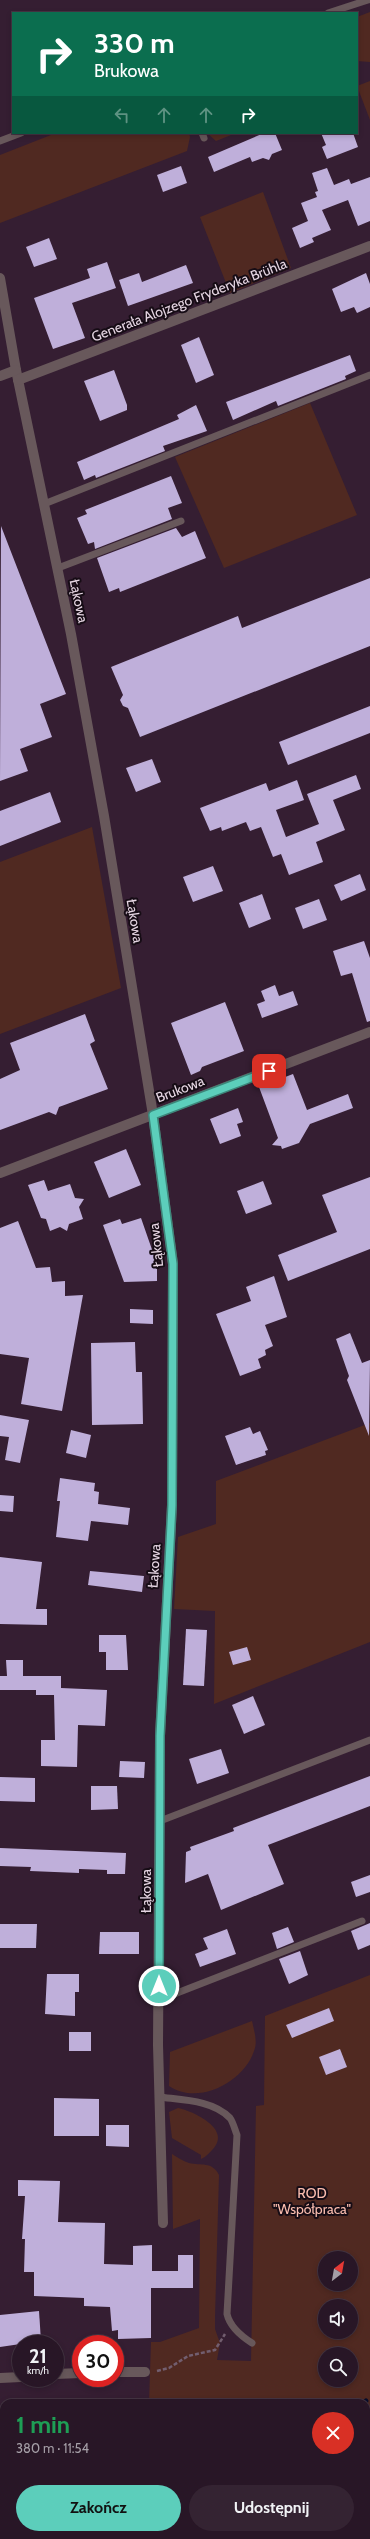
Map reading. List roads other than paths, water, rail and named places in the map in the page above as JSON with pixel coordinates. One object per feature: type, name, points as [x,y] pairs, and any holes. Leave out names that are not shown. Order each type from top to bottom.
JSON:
[{"type":"street","name":"Generała Alojzego Fryderyka Brühla","points":[[0,376],[17,375],[370,246]]},
{"type":"street","name":"Łąkowa","points":[[0,278],[17,375],[58,568],[102,808],[153,1115],[173,1264],[172,1505],[160,1736],[159,2097],[163,2223]]},
{"type":"street","name":"Brukowa","points":[[0,1173],[370,1032]]},
{"type":"street","points":[[124,2372],[145,2372]]},
{"type":"street","points":[[0,2378],[12,2377]]},
{"type":"lane","points":[[331,12],[368,0]]},
{"type":"lane","points":[[0,141],[18,134]]},
{"type":"lane","points":[[44,504],[370,375]]},
{"type":"lane","points":[[58,568],[181,521]]},
{"type":"lane","points":[[160,1821],[370,1740]]},
{"type":"lane","points":[[159,2000],[362,1920]]},
{"type":"lane","points":[[159,2097],[201,2103],[218,2109],[230,2118],[237,2135],[227,2314],[228,2322],[241,2336],[252,2343]]},
{"type":"park label","name":"ROD \"Współpraca\"","points":[[312,2202]]}]
